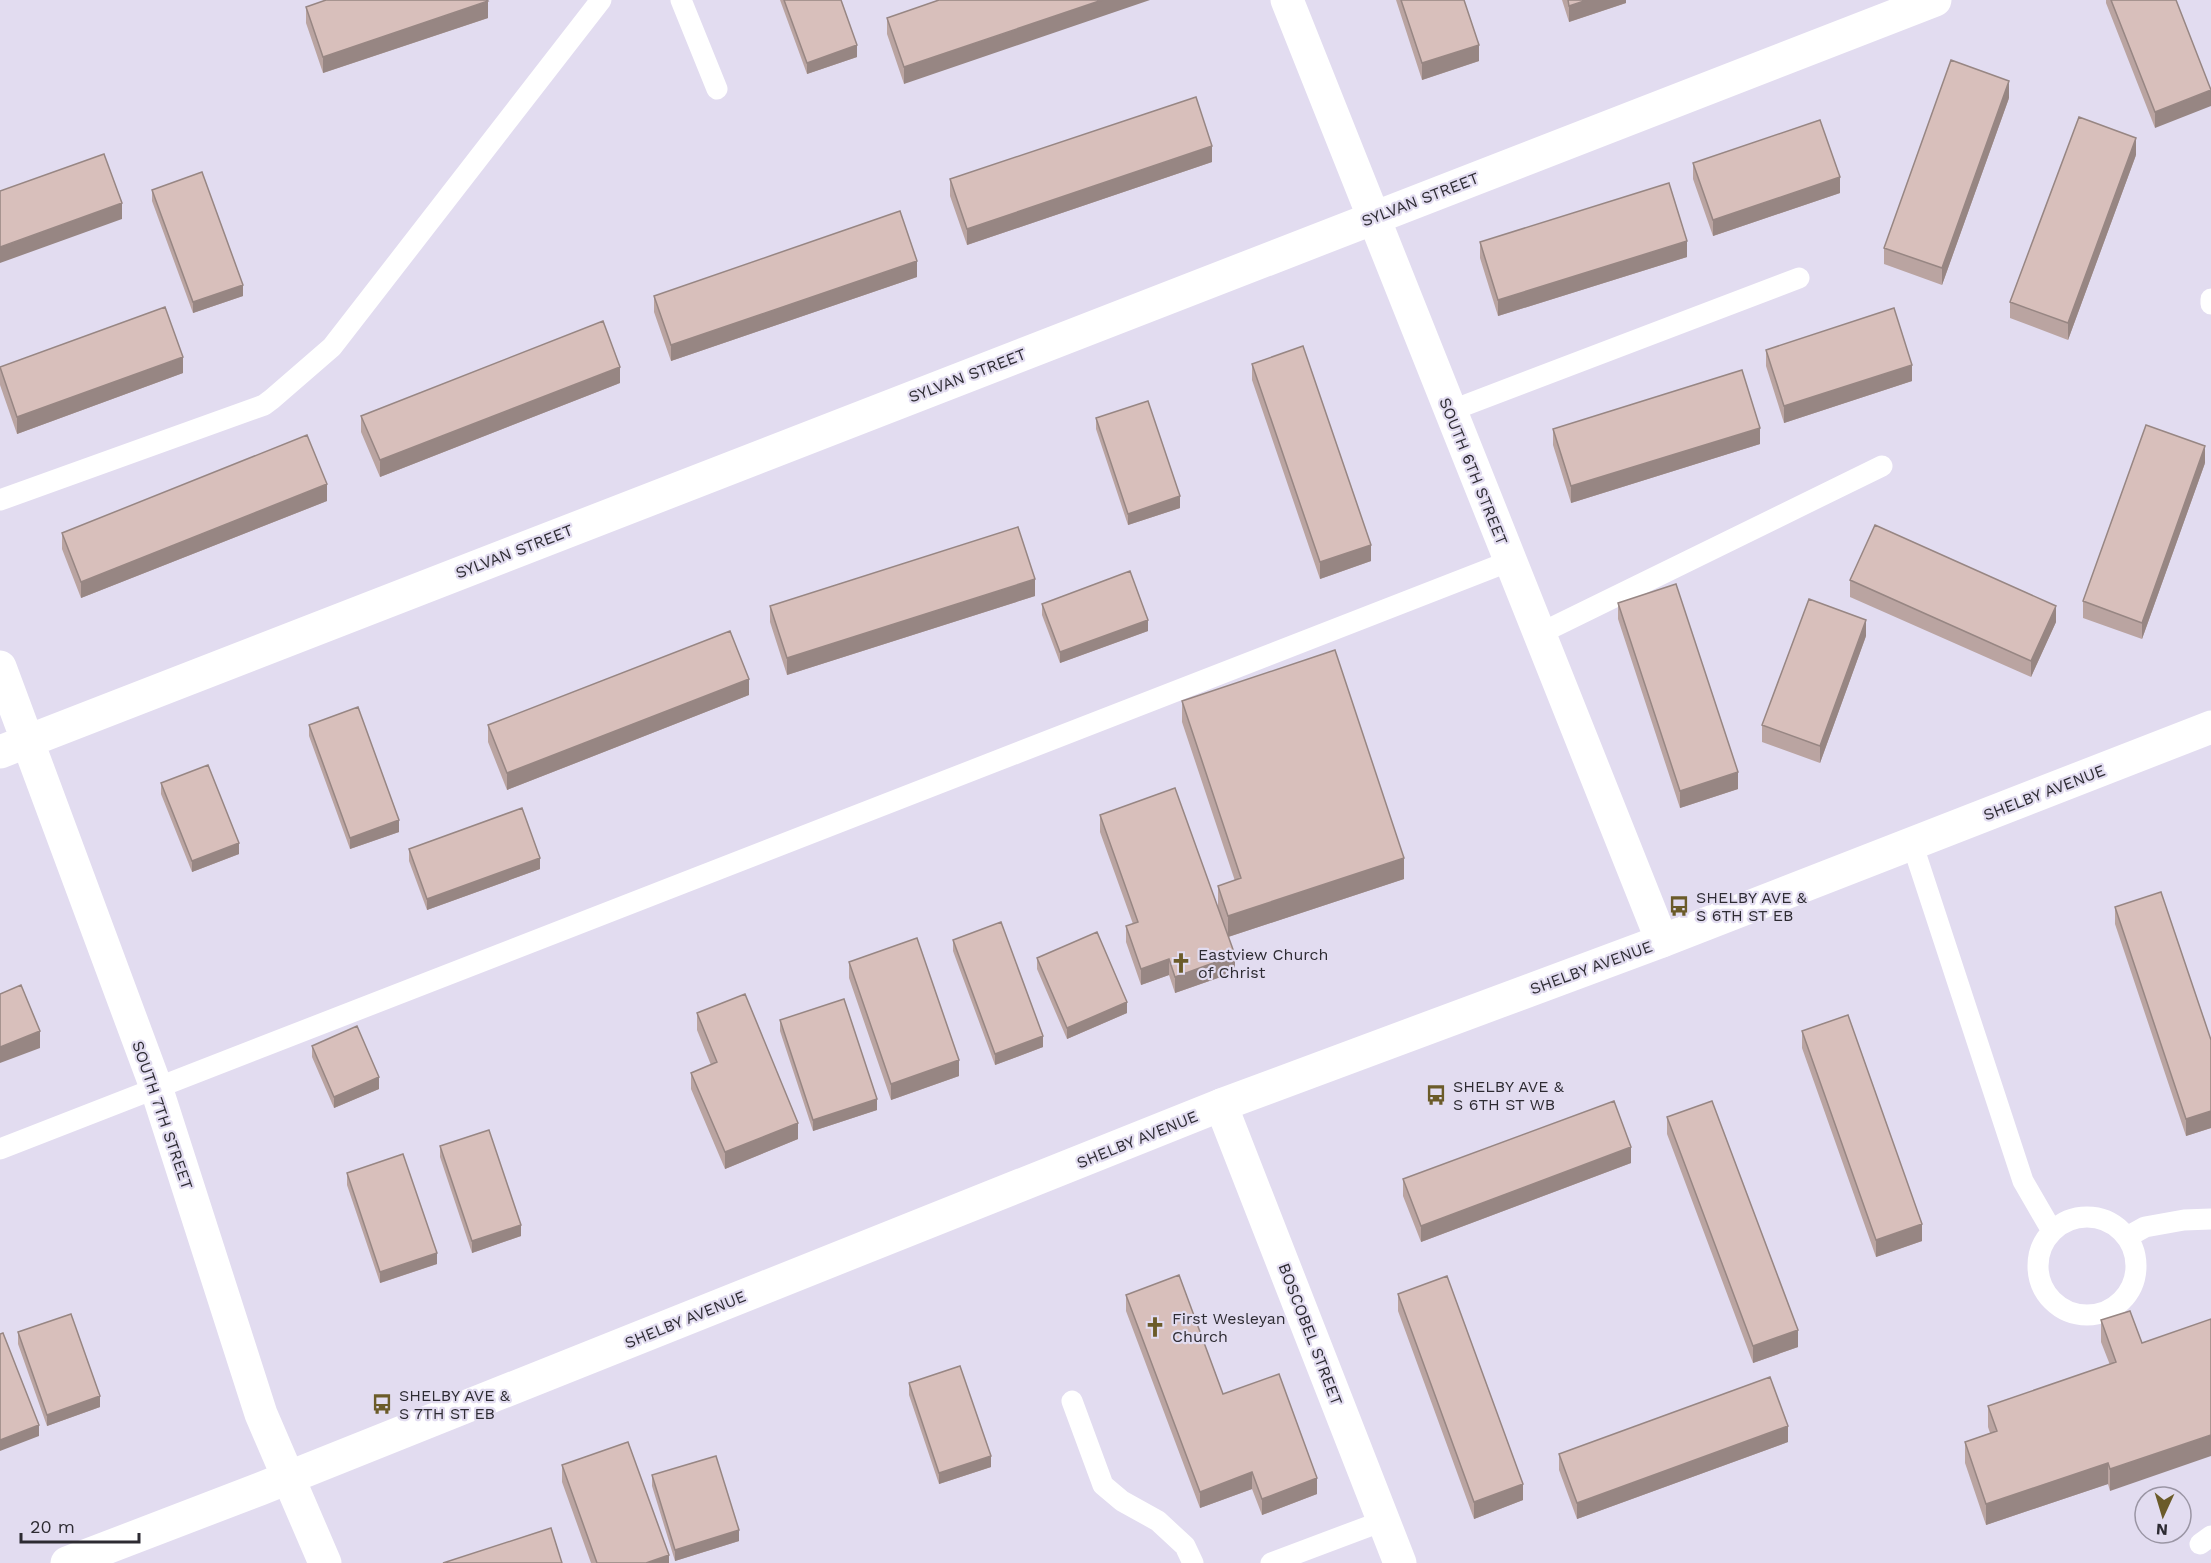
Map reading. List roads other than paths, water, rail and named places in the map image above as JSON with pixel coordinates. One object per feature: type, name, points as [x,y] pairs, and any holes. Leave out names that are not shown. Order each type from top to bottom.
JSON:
[{"type":"street","name":"SOUTH 6TH STREET","points":[[1287,0],[1662,941]]},
{"type":"street","name":"SYLVAN STREET","points":[[14,747],[1935,0]]},
{"type":"street","name":"SOUTH 7TH STREET","points":[[0,667],[14,747],[156,1087],[261,1414],[325,1563]]},
{"type":"street","name":"SHELBY AVENUE","points":[[67,1563],[1221,1105],[1662,941],[2211,727]]},
{"type":"street","name":"BOSCOBEL STREET","points":[[1221,1105],[1400,1563]]},
{"type":"lane","points":[[0,500],[264,405],[272,399],[333,347],[601,0]]},
{"type":"lane","points":[[681,0],[717,89]]},
{"type":"lane","points":[[1450,411],[1800,278]]},
{"type":"lane","points":[[2211,298],[2211,304]]},
{"type":"lane","points":[[1539,634],[1882,466]]},
{"type":"lane","points":[[0,1149],[1510,561]]},
{"type":"lane","points":[[1912,843],[2024,1180],[2052,1231]]},
{"type":"lane","points":[[2091,1216],[2111,1223],[2127,1237],[2136,1256],[2136,1276],[2128,1295],[2112,1309],[2093,1315],[2072,1314],[2054,1304],[2042,1288],[2037,1268],[2041,1248],[2052,1231],[2070,1219],[2091,1216]]},
{"type":"lane","points":[[2127,1237],[2145,1227],[2184,1220],[2211,1220]]},
{"type":"lane","points":[[1072,1401],[1103,1485],[1122,1501],[1158,1521],[1185,1546],[1193,1563]]},
{"type":"lane","points":[[1271,1563],[1383,1521]]},
{"type":"place","name":"SHELBY AVE & S 6TH ST EB","points":[[1679,906]]},
{"type":"place","name":"Eastview Church of Christ","points":[[1181,963]]},
{"type":"place","name":"SHELBY AVE & S 6TH ST WB","points":[[1436,1095]]},
{"type":"place","name":"First Wesleyan Church","points":[[1155,1327]]},
{"type":"place","name":"SHELBY AVE & S 7TH ST EB","points":[[382,1404]]}]
